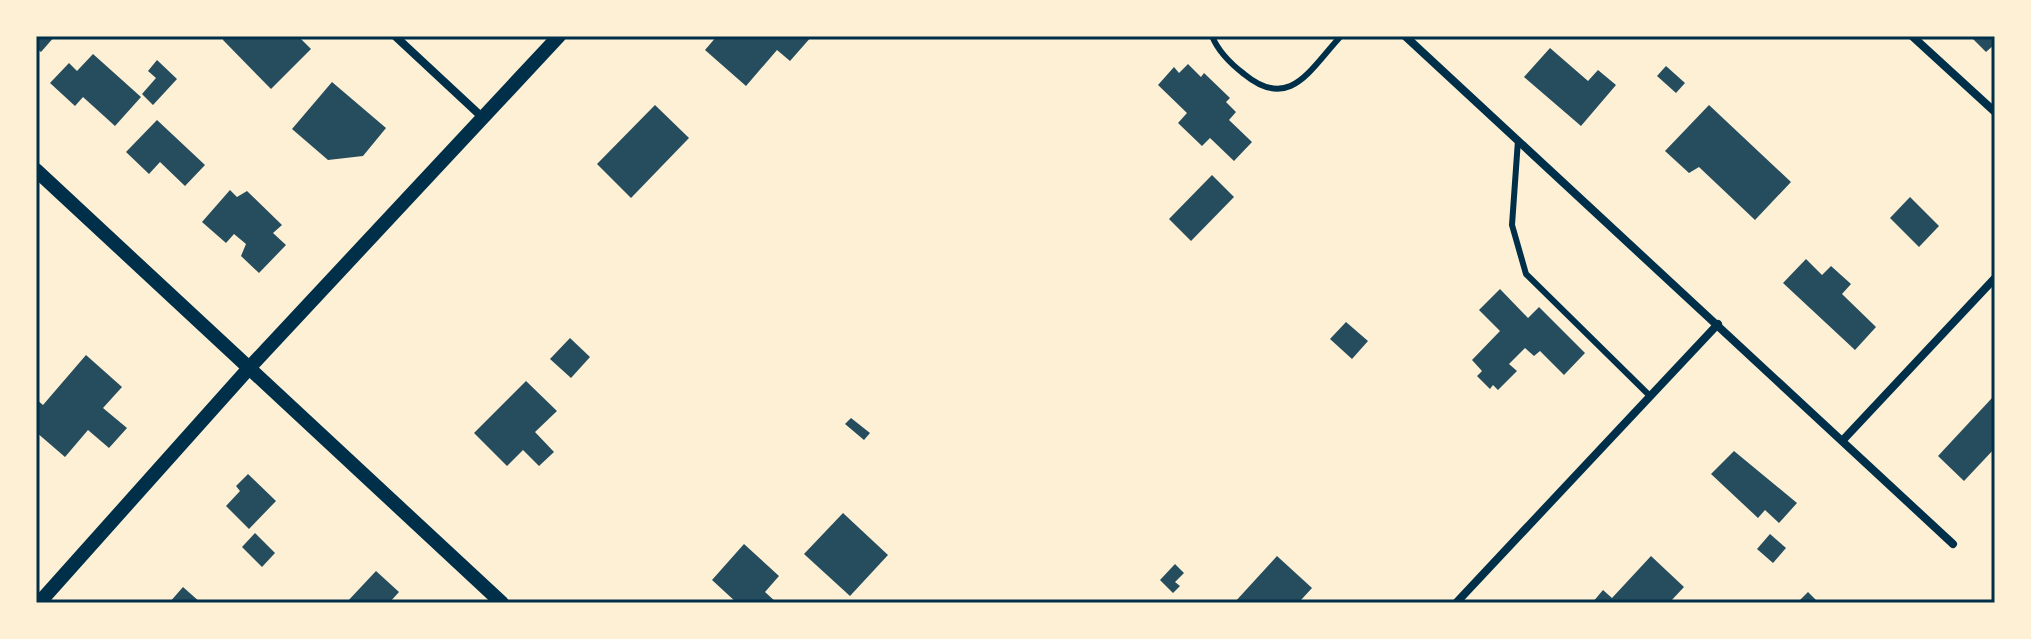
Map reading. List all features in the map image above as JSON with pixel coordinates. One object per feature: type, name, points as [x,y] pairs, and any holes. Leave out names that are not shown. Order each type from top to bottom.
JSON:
[{"type":"street","points":[[395,36],[482,117]]},
{"type":"street","points":[[39,603],[250,367],[559,36]]},
{"type":"street","points":[[1405,36],[1953,544]]},
{"type":"street","points":[[1912,36],[1995,112]]},
{"type":"street","points":[[36,170],[502,603]]},
{"type":"street","points":[[1843,440],[1995,278]]},
{"type":"street","points":[[1456,603],[1718,324]]},
{"type":"lane","points":[[1212,36],[1233,65],[1270,91],[1283,91],[1297,82],[1341,36]]},
{"type":"lane","points":[[1518,140],[1512,225],[1526,274],[1650,396]]},
{"type":"building","points":[[36,36],[55,36],[41,52],[36,48]]},
{"type":"building","points":[[224,36],[298,36],[311,49],[271,89],[223,40]]},
{"type":"building","points":[[717,36],[812,36],[790,61],[777,50],[746,86],[705,50]]},
{"type":"building","points":[[1970,36],[1995,36],[1995,44],[1986,52]]},
{"type":"building","points":[[1550,48],[1588,81],[1598,70],[1616,85],[1581,126],[1524,77]]},
{"type":"building","points":[[93,54],[141,97],[115,126],[83,97],[75,106],[50,83],[69,63],[77,71]]},
{"type":"building","points":[[157,60],[177,79],[153,105],[142,94],[156,78],[148,71]]},
{"type":"building","points":[[1188,64],[1201,77],[1204,73],[1230,98],[1226,102],[1236,112],[1229,120],[1252,142],[1234,161],[1210,138],[1202,146],[1178,123],[1187,113],[1158,85],[1174,67],[1179,73]]},
{"type":"building","points":[[1666,66],[1685,83],[1676,93],[1657,76]]},
{"type":"building","points":[[332,82],[386,128],[363,156],[328,160],[292,129]]},
{"type":"building","points":[[655,105],[689,138],[631,198],[597,164]]},
{"type":"building","points":[[1709,105],[1791,182],[1755,220],[1699,167],[1689,173],[1665,151]]},
{"type":"building","points":[[157,120],[205,165],[185,186],[160,162],[149,174],[126,152]]},
{"type":"building","points":[[1212,175],[1234,197],[1191,241],[1169,219]]},
{"type":"building","points":[[230,190],[237,197],[247,191],[282,225],[273,233],[286,245],[259,273],[241,256],[246,244],[234,234],[226,243],[202,222]]},
{"type":"building","points":[[1910,197],[1939,226],[1919,247],[1890,218]]},
{"type":"building","points":[[1806,259],[1822,275],[1831,266],[1851,284],[1842,294],[1876,327],[1855,350],[1783,283]]},
{"type":"building","points":[[1500,289],[1528,318],[1539,307],[1585,353],[1564,375],[1540,351],[1534,356],[1525,348],[1509,364],[1517,371],[1498,390],[1493,385],[1490,389],[1477,376],[1482,371],[1472,360],[1500,331],[1479,310]]},
{"type":"building","points":[[1346,322],[1368,341],[1352,359],[1330,339]]},
{"type":"building","points":[[570,338],[590,357],[571,378],[550,359]]},
{"type":"building","points":[[86,355],[122,387],[103,408],[127,428],[109,448],[88,430],[65,457],[36,432],[36,399],[43,405]]},
{"type":"building","points":[[526,381],[557,411],[535,432],[554,452],[539,466],[523,450],[507,466],[474,433]]},
{"type":"building","points":[[1992,398],[1995,448],[1964,481],[1938,456]]},
{"type":"building","points":[[851,418],[870,433],[864,440],[845,424]]},
{"type":"building","points":[[1734,451],[1797,503],[1779,523],[1765,510],[1758,518],[1711,474]]},
{"type":"building","points":[[248,474],[276,501],[249,529],[226,506],[240,491],[236,486]]},
{"type":"building","points":[[843,513],[888,555],[850,596],[804,554]]},
{"type":"building","points":[[255,533],[275,553],[262,567],[242,547]]},
{"type":"building","points":[[1770,534],[1786,548],[1773,563],[1757,549]]},
{"type":"building","points":[[744,544],[779,576],[765,592],[777,603],[737,603],[712,580]]},
{"type":"building","points":[[1277,556],[1312,588],[1301,600],[1305,603],[1234,603]]},
{"type":"building","points":[[1651,556],[1684,587],[1669,603],[1592,603],[1603,590],[1612,598]]},
{"type":"building","points":[[1175,564],[1184,573],[1175,582],[1180,586],[1173,593],[1160,580]]},
{"type":"building","points":[[376,571],[399,592],[389,603],[346,603]]},
{"type":"building","points":[[183,587],[201,603],[169,603]]},
{"type":"building","points":[[1808,592],[1819,603],[1797,603]]}]
